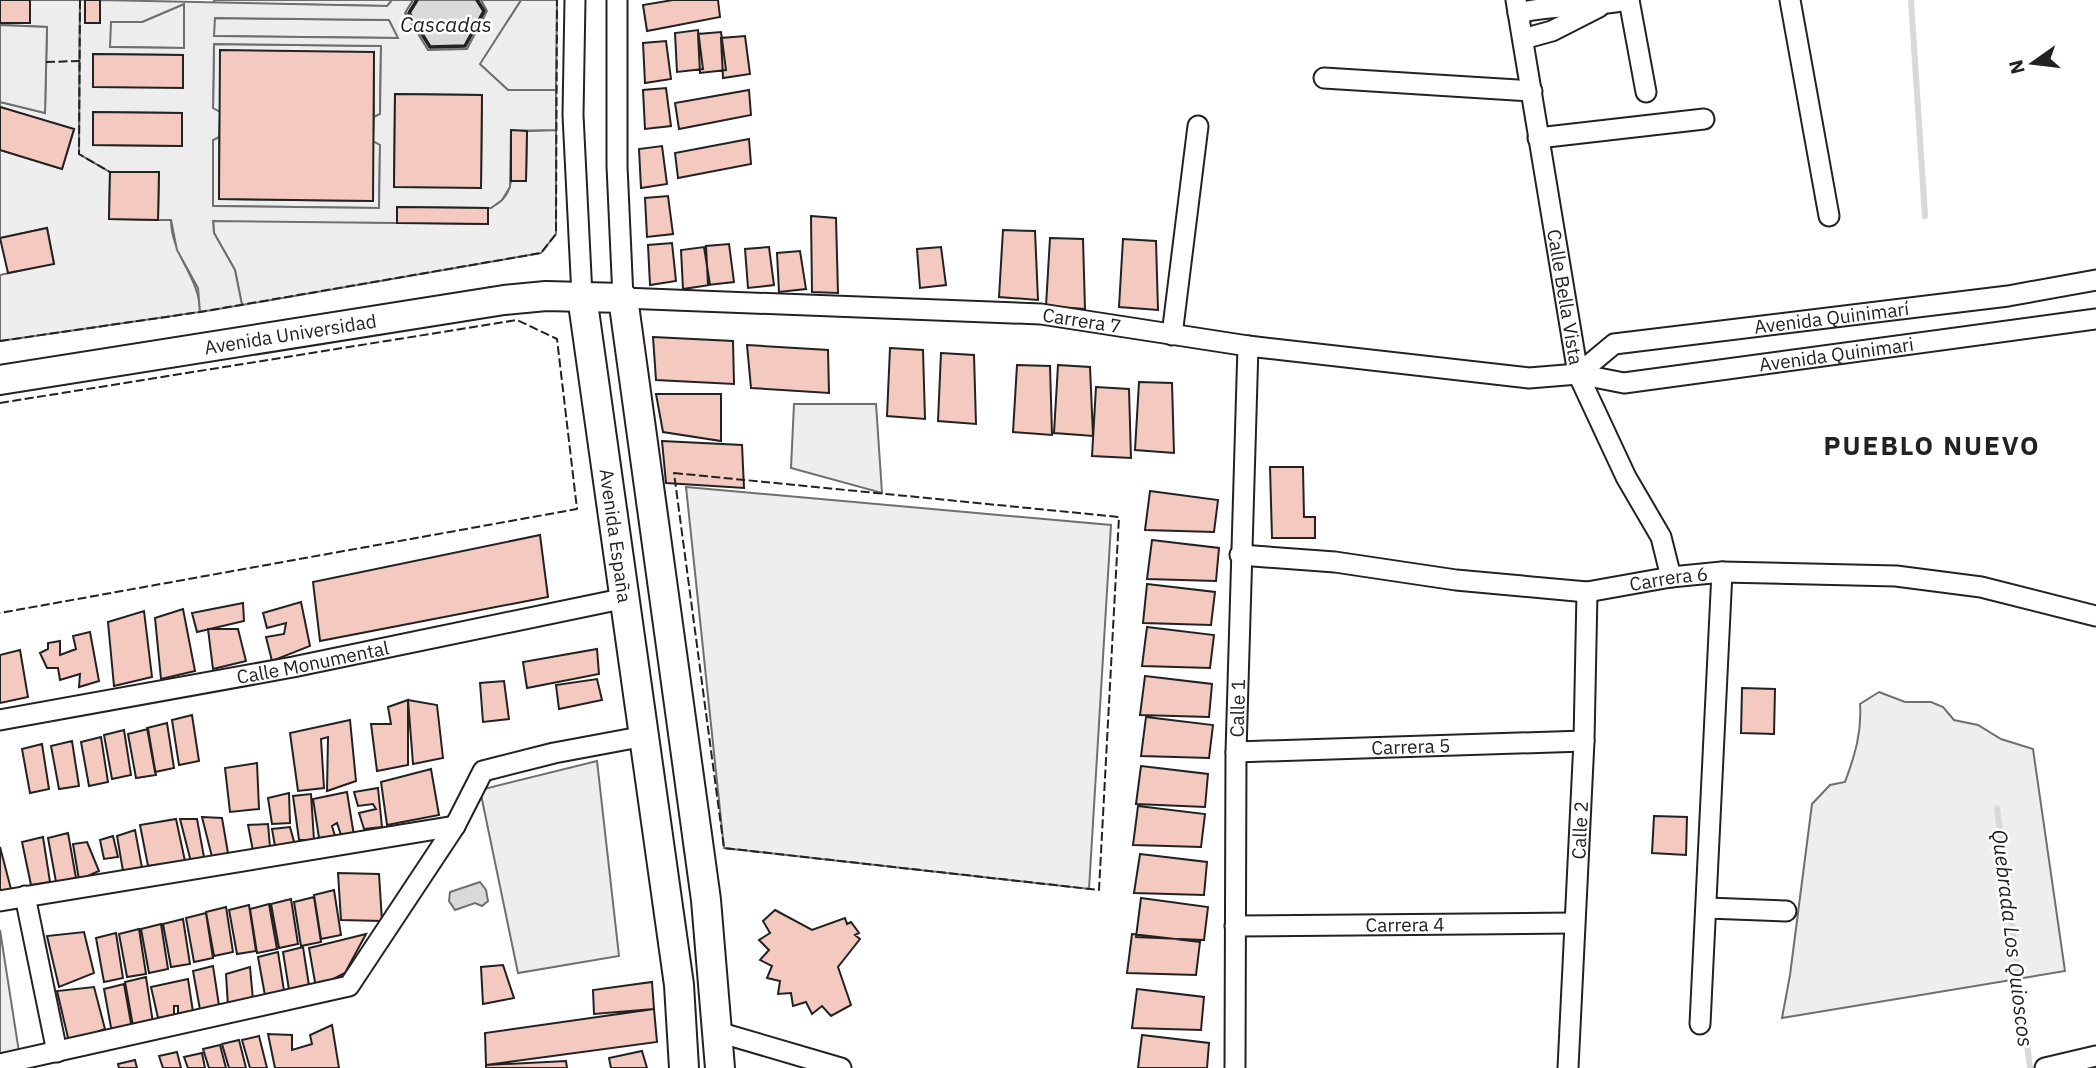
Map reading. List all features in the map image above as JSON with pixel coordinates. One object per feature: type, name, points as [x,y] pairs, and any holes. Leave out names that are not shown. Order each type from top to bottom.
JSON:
[{"type":"street","name":"Avenida España","points":[[575,0],[573,114],[582,296],[679,985],[684,1068]]},
{"type":"street","name":"Avenida España","points":[[617,0],[617,166],[623,298],[706,900],[720,1068]]},
{"type":"street","points":[[1517,7],[1603,5],[1627,0],[1646,92]]},
{"type":"street","points":[[1790,0],[1829,216]]},
{"type":"street","points":[[1523,39],[1552,31],[1603,5]]},
{"type":"street","name":"Calle Bella Vista","points":[[1517,7],[1578,374],[1626,477],[1661,537],[1671,577]]},
{"type":"street","points":[[1324,78],[1532,91]]},
{"type":"street","points":[[1538,138],[1704,119]]},
{"type":"street","points":[[1172,335],[1198,125]]},
{"type":"street","name":"Avenida Quinimarí","points":[[1578,374],[1614,344],[2008,296],[2096,280]]},
{"type":"street","name":"Carrera 7","points":[[582,296],[1041,314],[1248,346],[1529,378],[1578,374]]},
{"type":"street","name":"Avenida Universidad","points":[[0,380],[504,300],[582,296]]},
{"type":"street","name":"Avenida Quinimari","points":[[1578,374],[1624,383],[2096,318]]},
{"type":"street","name":"Calle 1","points":[[1235,1068],[1236,752],[1248,346]]},
{"type":"street","name":"Carrera 6","points":[[1240,555],[1335,562],[1456,580],[1587,592],[1671,577],[1722,572],[1908,578],[1981,587],[2096,616]]},
{"type":"street","points":[[1700,1024],[1722,572]]},
{"type":"street","name":"Calle 2","points":[[1568,1068],[1584,741],[1587,592]]},
{"type":"street","name":"Calle Monumental","points":[[0,720],[122,695],[293,667],[626,598]]},
{"type":"street","points":[[0,1064],[349,986],[455,826],[483,771],[554,753],[645,736]]},
{"type":"street","name":"Carrera 5","points":[[1236,752],[1584,741]]},
{"type":"street","points":[[0,901],[455,826]]},
{"type":"street","points":[[25,895],[57,1052]]},
{"type":"street","points":[[1707,908],[1786,911]]},
{"type":"street","name":"Carrera 4","points":[[1235,926],[1573,923]]},
{"type":"street","points":[[718,1032],[841,1068]]},
{"type":"street","points":[[2045,1068],[2096,1056]]},
{"type":"shaded area","points":[[30,0],[80,0],[79,154],[110,172],[109,219],[171,220],[172,233],[199,299],[200,312],[0,341],[0,275],[54,263],[47,228],[0,238],[0,150],[62,169],[74,130],[0,107],[0,102],[45,113],[47,27],[0,25],[30,23]]},
{"type":"shaded area","points":[[80,0],[85,0],[85,23],[100,23],[100,0],[387,6],[392,0],[413,0],[405,13],[428,50],[467,49],[487,11],[481,0],[521,0],[480,64],[508,90],[556,90],[556,130],[511,131],[510,187],[502,200],[491,208],[397,207],[397,223],[213,221],[214,233],[235,270],[242,305],[200,312],[198,288],[177,250],[171,220],[158,220],[159,173],[110,172],[79,154]],"holes":[[[184,4],[184,48],[110,47],[111,22],[142,22]],[[215,18],[389,20],[398,38],[214,36]],[[214,44],[381,46],[380,114],[374,117],[373,141],[380,145],[379,208],[213,206],[213,140],[219,137],[220,112],[213,108]],[[94,54],[183,55],[93,86]],[[395,94],[482,95],[481,187],[394,187]],[[93,112],[182,113],[182,146],[93,145]]]},
{"type":"shaded area","points":[[214,0],[392,0],[388,6],[214,3]]},
{"type":"shaded area","points":[[413,0],[417,0],[409,13],[430,47],[465,46],[484,11],[477,0],[481,0],[487,11],[467,49],[428,50],[405,12]]},
{"type":"shaded area","points":[[521,0],[557,0],[556,90],[508,90],[479,64]]},
{"type":"shaded area","points":[[184,4],[184,48],[110,47],[110,22],[142,22]]},
{"type":"shaded area","points":[[214,18],[389,20],[399,38],[214,36]]},
{"type":"shaded area","points":[[0,25],[47,27],[45,113],[0,102]]},
{"type":"shaded area","points":[[214,44],[381,46],[380,114],[374,117],[374,52],[220,112],[213,109]]},
{"type":"shaded area","points":[[556,130],[556,234],[541,253],[242,305],[235,270],[214,233],[213,220],[487,224],[488,208],[504,198],[511,181],[526,181],[527,131]]},
{"type":"shaded area","points":[[219,137],[219,199],[372,201],[373,141],[380,145],[379,208],[212,206],[213,140]]},
{"type":"shaded area","points":[[794,404],[876,404],[882,493],[791,468]]},
{"type":"shaded area","points":[[686,487],[1111,525],[1089,889],[724,848]]},
{"type":"shaded area","points":[[1879,692],[1905,702],[1931,702],[1943,707],[1954,720],[1978,725],[2001,739],[2033,749],[2065,971],[1782,1018],[1812,804],[1830,785],[1845,782],[1857,743],[1860,704]]},
{"type":"shaded area","points":[[597,761],[619,956],[518,973],[480,790]]},
{"type":"shaded area","points":[[0,930],[19,1052],[0,1056]]},
{"type":"water","name":"Cascadas","points":[[417,0],[477,0],[484,11],[465,46],[430,47],[409,13]]},
{"type":"water","points":[[480,882],[486,890],[488,901],[482,906],[475,903],[455,910],[449,901],[450,892]]},
{"type":"building","points":[[0,0],[30,0],[30,23],[0,23]]},
{"type":"building","points":[[85,0],[100,0],[100,23],[85,23]]},
{"type":"building","points":[[673,0],[718,0],[720,17],[647,31],[643,5]]},
{"type":"building","points":[[698,30],[703,69],[677,72],[675,33]]},
{"type":"building","points":[[721,32],[726,70],[700,73],[698,34]]},
{"type":"building","points":[[745,36],[750,74],[723,78],[721,38]]},
{"type":"building","points":[[666,41],[671,79],[645,83],[643,43]]},
{"type":"building","points":[[220,50],[374,52],[373,201],[219,199]]},
{"type":"building","points":[[93,54],[183,55],[183,88],[93,87]]},
{"type":"building","points":[[666,88],[671,126],[645,129],[643,90]]},
{"type":"building","points":[[749,90],[751,115],[679,129],[675,103]]},
{"type":"building","points":[[395,94],[482,95],[481,188],[394,187]]},
{"type":"building","points":[[0,107],[74,129],[62,169],[0,150]]},
{"type":"building","points":[[93,112],[182,113],[182,146],[93,145]]},
{"type":"building","points":[[511,130],[527,131],[526,181],[511,181]]},
{"type":"building","points":[[749,139],[751,164],[678,178],[675,153]]},
{"type":"building","points":[[662,146],[667,184],[641,188],[639,149]]},
{"type":"building","points":[[110,172],[159,172],[158,220],[109,219]]},
{"type":"building","points":[[668,196],[673,234],[647,237],[645,198]]},
{"type":"building","points":[[397,207],[488,208],[488,224],[397,223]]},
{"type":"building","points":[[811,216],[836,218],[838,293],[812,292]]},
{"type":"building","points":[[47,228],[54,264],[8,273],[0,238]]},
{"type":"building","points":[[1003,230],[1035,231],[1038,300],[999,297]]},
{"type":"building","points":[[1050,238],[1083,239],[1085,309],[1046,306]]},
{"type":"building","points":[[1123,239],[1156,241],[1158,310],[1119,307]]},
{"type":"building","points":[[672,243],[676,281],[650,285],[648,245]]},
{"type":"building","points":[[729,244],[734,282],[708,285],[706,246]]},
{"type":"building","points":[[704,247],[710,285],[683,289],[681,250]]},
{"type":"building","points":[[769,247],[774,285],[748,288],[745,249]]},
{"type":"building","points":[[941,247],[946,285],[920,288],[917,249]]},
{"type":"building","points":[[800,251],[806,289],[779,292],[777,253]]},
{"type":"building","points":[[653,337],[733,341],[734,384],[656,380]]},
{"type":"building","points":[[747,345],[828,350],[829,393],[751,388]]},
{"type":"building","points":[[890,348],[923,350],[925,419],[887,416]]},
{"type":"building","points":[[941,353],[974,355],[976,424],[938,421]]},
{"type":"building","points":[[1017,365],[1050,366],[1052,435],[1013,432]]},
{"type":"building","points":[[1058,365],[1090,367],[1093,436],[1054,433]]},
{"type":"building","points":[[1139,382],[1172,383],[1174,453],[1135,450]]},
{"type":"building","points":[[1096,387],[1129,389],[1131,458],[1092,456]]},
{"type":"building","points":[[656,394],[721,394],[721,441],[663,432]]},
{"type":"building","points":[[662,441],[742,445],[744,488],[666,483]]},
{"type":"building","points":[[1270,467],[1303,467],[1304,517],[1315,517],[1315,538],[1272,538]]},
{"type":"building","points":[[1150,491],[1218,500],[1214,532],[1145,530]]},
{"type":"building","points":[[540,535],[548,597],[320,641],[313,582]]},
{"type":"building","points":[[1152,540],[1219,548],[1216,581],[1147,579]]},
{"type":"building","points":[[1147,584],[1215,592],[1211,625],[1143,623]]},
{"type":"building","points":[[301,602],[310,646],[272,661],[266,637],[284,634],[286,623],[267,628],[263,613]]},
{"type":"building","points":[[243,603],[244,621],[197,632],[192,613]]},
{"type":"building","points":[[183,609],[195,671],[161,679],[155,618]]},
{"type":"building","points":[[144,611],[152,677],[114,686],[108,622]]},
{"type":"building","points":[[1147,627],[1214,635],[1210,668],[1142,666]]},
{"type":"building","points":[[208,629],[238,629],[246,661],[213,669]]},
{"type":"building","points":[[90,632],[99,681],[79,687],[80,674],[60,680],[58,668],[47,668],[40,653],[48,649],[48,643],[60,641],[60,655],[76,649],[73,636]]},
{"type":"building","points":[[597,649],[599,674],[527,688],[523,662]]},
{"type":"building","points":[[20,650],[28,697],[0,703],[0,655]]},
{"type":"building","points":[[1145,676],[1212,684],[1209,717],[1140,715]]},
{"type":"building","points":[[597,679],[602,700],[559,709],[556,685]]},
{"type":"building","points":[[504,681],[509,719],[483,722],[480,683]]},
{"type":"building","points":[[1742,688],[1775,689],[1774,734],[1741,733]]},
{"type":"building","points":[[408,700],[437,705],[443,758],[413,764]]},
{"type":"building","points":[[408,700],[408,765],[377,771],[371,724],[391,724],[388,707]]},
{"type":"building","points":[[192,715],[199,761],[179,765],[172,720]]},
{"type":"building","points":[[1146,717],[1213,725],[1209,758],[1141,756]]},
{"type":"building","points":[[350,720],[356,781],[327,791],[328,737],[321,739],[324,788],[298,791],[290,733]]},
{"type":"building","points":[[167,723],[174,768],[155,772],[147,728]]},
{"type":"building","points":[[148,729],[156,775],[136,778],[128,734]]},
{"type":"building","points":[[124,730],[131,775],[112,779],[104,735]]},
{"type":"building","points":[[101,737],[108,782],[89,786],[81,742]]},
{"type":"building","points":[[72,741],[79,786],[59,789],[51,746]]},
{"type":"building","points":[[42,744],[49,789],[30,793],[22,749]]},
{"type":"building","points":[[257,763],[259,809],[230,812],[225,768]]},
{"type":"building","points":[[1141,766],[1208,774],[1205,807],[1136,804]]},
{"type":"building","points":[[431,769],[439,815],[387,825],[381,782]]},
{"type":"building","points":[[378,788],[382,827],[364,829],[359,813],[376,809],[373,804],[358,806],[354,792]]},
{"type":"building","points":[[347,792],[354,836],[342,838],[337,823],[332,826],[335,836],[319,838],[313,799]]},
{"type":"building","points":[[289,793],[290,823],[272,824],[268,798]]},
{"type":"building","points":[[311,794],[314,840],[299,840],[293,796]]},
{"type":"building","points":[[1138,806],[1205,814],[1201,847],[1133,845]]},
{"type":"building","points":[[1654,816],[1687,817],[1686,855],[1652,853]]},
{"type":"building","points":[[202,817],[222,818],[229,859],[213,861]]},
{"type":"building","points":[[176,819],[185,861],[148,866],[140,825]]},
{"type":"building","points":[[180,819],[197,819],[204,857],[191,862]]},
{"type":"building","points":[[268,824],[270,847],[253,851],[248,825]]},
{"type":"building","points":[[290,827],[296,849],[276,852],[272,829]]},
{"type":"building","points":[[135,830],[143,873],[123,871],[117,836]]},
{"type":"building","points":[[68,833],[76,878],[56,882],[48,838]]},
{"type":"building","points":[[113,836],[118,857],[104,859],[100,840]]},
{"type":"building","points":[[43,837],[50,882],[31,885],[22,842]]},
{"type":"building","points":[[87,842],[99,871],[79,880],[73,844]]},
{"type":"building","points":[[0,847],[11,889],[0,893]]},
{"type":"building","points":[[1140,854],[1207,862],[1204,895],[1134,893]]},
{"type":"building","points":[[338,873],[379,874],[382,921],[341,920]]},
{"type":"building","points":[[334,890],[341,935],[321,939],[314,895]]},
{"type":"building","points":[[314,897],[321,942],[301,946],[294,902]]},
{"type":"building","points":[[1141,898],[1208,907],[1204,940],[1136,937]]},
{"type":"building","points":[[291,899],[298,944],[279,948],[271,904]]},
{"type":"building","points":[[269,904],[277,949],[257,953],[250,909]]},
{"type":"building","points":[[249,905],[256,951],[237,954],[229,910]]},
{"type":"building","points":[[226,907],[233,952],[214,956],[206,912]]},
{"type":"building","points":[[775,910],[812,930],[845,918],[847,924],[851,922],[859,933],[855,935],[860,939],[838,967],[851,1005],[831,1016],[822,1006],[812,1014],[806,1002],[793,1006],[791,993],[778,994],[780,981],[767,978],[772,966],[760,960],[769,950],[759,940],[770,933],[763,921]]},
{"type":"building","points":[[206,913],[213,958],[194,962],[186,918]]},
{"type":"building","points":[[183,919],[190,964],[171,967],[163,924]]},
{"type":"building","points":[[161,924],[168,969],[149,973],[141,929]]},
{"type":"building","points":[[139,929],[146,974],[127,977],[119,934]]},
{"type":"building","points":[[84,932],[94,973],[59,987],[47,936]]},
{"type":"building","points":[[116,933],[123,978],[104,982],[96,938]]},
{"type":"building","points":[[366,934],[345,973],[316,988],[309,948]]},
{"type":"building","points":[[1132,934],[1200,942],[1196,975],[1127,973]]},
{"type":"building","points":[[303,947],[310,992],[290,996],[283,952]]},
{"type":"building","points":[[278,952],[285,997],[266,1001],[258,957]]},
{"type":"building","points":[[503,965],[514,998],[483,1004],[481,967]]},
{"type":"building","points":[[213,966],[220,1012],[201,1015],[193,971]]},
{"type":"building","points":[[250,967],[253,1000],[228,1006],[226,974]]},
{"type":"building","points":[[146,977],[153,1023],[133,1026],[125,982]]},
{"type":"building","points":[[188,979],[193,1012],[178,1014],[178,1006],[174,1006],[174,1015],[158,1018],[151,987]]},
{"type":"building","points":[[652,982],[654,1009],[594,1014],[593,990]]},
{"type":"building","points":[[124,984],[132,1029],[112,1033],[104,989]]},
{"type":"building","points":[[94,987],[105,1029],[69,1042],[57,991]]},
{"type":"building","points":[[1137,989],[1204,997],[1201,1030],[1132,1028]]},
{"type":"building","points":[[654,1009],[657,1042],[486,1065],[485,1033]]},
{"type":"building","points":[[332,1025],[339,1068],[275,1068],[268,1034],[292,1035],[292,1050],[312,1044],[310,1035]]},
{"type":"building","points":[[1142,1035],[1209,1043],[1207,1068],[1138,1068]]},
{"type":"building","points":[[259,1036],[267,1068],[250,1068],[242,1040]]},
{"type":"building","points":[[239,1040],[246,1068],[229,1068],[222,1044]]},
{"type":"building","points":[[220,1045],[226,1068],[209,1068],[203,1049]]},
{"type":"building","points":[[642,1051],[647,1068],[611,1068],[609,1058]]},
{"type":"building","points":[[177,1052],[181,1068],[163,1068],[159,1056]]},
{"type":"building","points":[[202,1053],[205,1068],[188,1068],[184,1057]]},
{"type":"building","points":[[135,1060],[137,1068],[119,1068],[118,1064]]},
{"type":"building","points":[[566,1061],[567,1068],[486,1068],[486,1065]]},
{"type":"waterway","name":"Quebrada Los Quioscos","points":[[1911,0],[1925,216]]},
{"type":"waterway","name":"Quebrada Los Quioscos","points":[[1997,808],[2030,1068]]},
{"type":"fence","points":[[80,0],[79,154],[110,172],[110,175]]},
{"type":"fence","points":[[0,341],[200,312],[541,253],[556,234],[557,0]]},
{"type":"fence","points":[[46,62],[80,61]]},
{"type":"fence","points":[[0,403],[517,320],[557,339],[577,509],[0,613]]},
{"type":"fence","points":[[674,473],[1119,517],[1099,890],[724,848],[674,473]]},
{"type":"wall","points":[[417,0],[409,13],[430,47],[465,46],[484,11],[477,0]]},
{"type":"district","name":"PUEBLO NUEVO","points":[[1932,445]]}]
